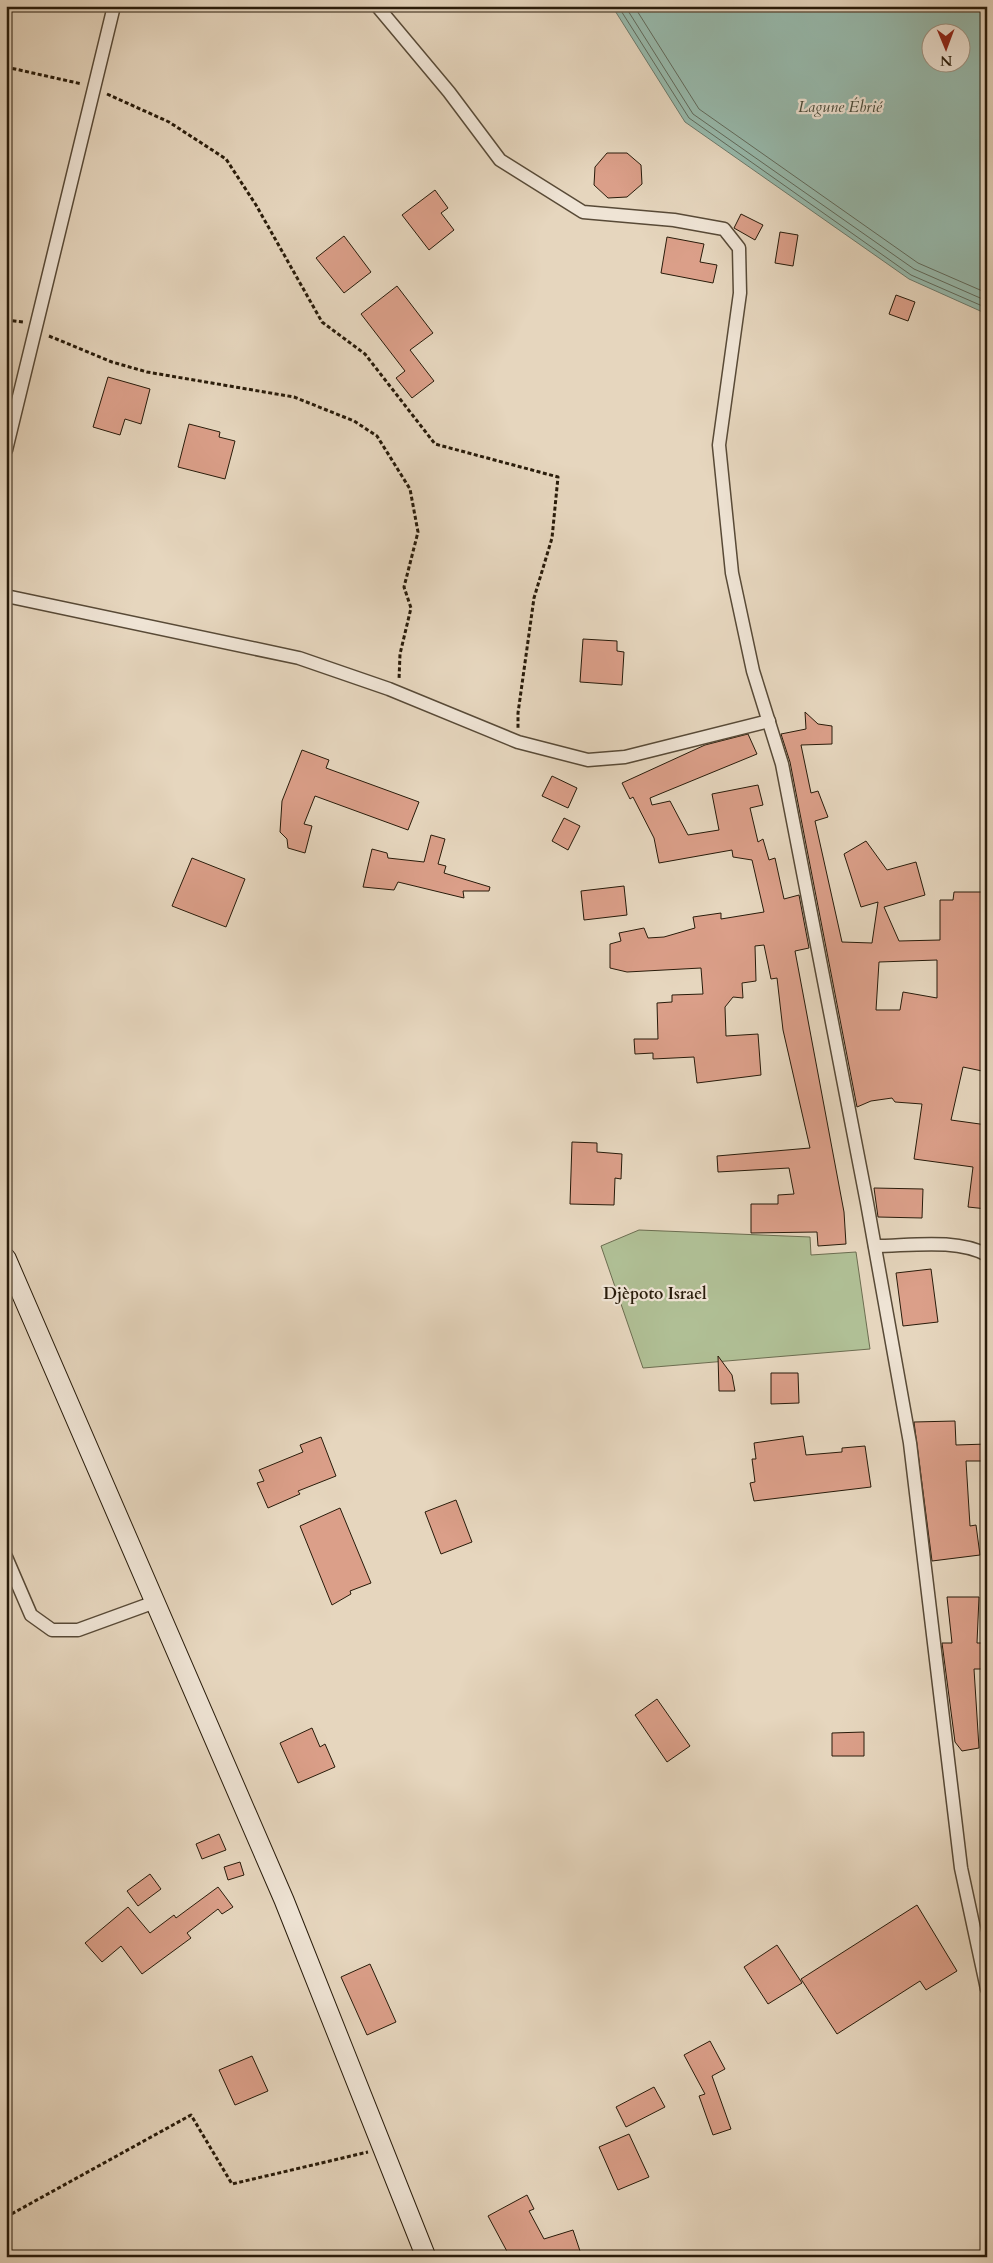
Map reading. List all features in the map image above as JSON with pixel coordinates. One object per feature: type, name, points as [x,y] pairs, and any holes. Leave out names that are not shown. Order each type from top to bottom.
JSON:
[{"type":"street","points":[[6,450],[114,6]]},
{"type":"street","points":[[377,6],[449,92],[500,160],[582,212],[674,220],[724,229],[739,248],[740,293],[719,445],[732,573],[753,671],[782,764],[802,859],[833,1037],[910,1444],[961,1868],[987,1988]]},
{"type":"street","points":[[6,596],[299,658],[399,693],[518,742],[588,760],[625,757],[769,721]]},
{"type":"street","points":[[874,1246],[946,1245],[974,1247],[987,1254]]},
{"type":"street","points":[[8,1267],[284,1900],[426,2257]]},
{"type":"street","points":[[6,1557],[31,1615],[52,1630],[78,1630],[155,1602]]},
{"type":"path","points":[[6,67],[74,81],[95,89],[169,122],[226,159],[256,205],[322,322],[365,354],[435,444],[558,477],[552,538],[534,598],[518,713],[518,742]]},
{"type":"path","points":[[6,320],[23,322],[112,362],[147,372],[294,398],[354,421],[377,436],[410,489],[418,532],[404,587],[411,608],[400,654],[399,693]]},
{"type":"path","points":[[6,2217],[191,2115],[232,2184],[383,2148]]},
{"type":"shaded area","points":[[639,1230],[810,1237],[811,1255],[856,1252],[870,1349],[643,1368],[601,1246]]},
{"type":"water","name":"Lagune Ébrié","points":[[612,6],[987,6],[987,314],[909,279],[685,122]]},
{"type":"building","points":[[607,153],[627,153],[641,165],[642,184],[627,197],[608,198],[594,185],[595,167]]},
{"type":"building","points":[[435,190],[448,208],[441,213],[454,230],[429,250],[402,215]]},
{"type":"building","points":[[741,214],[763,225],[755,240],[734,228]]},
{"type":"building","points":[[780,232],[798,235],[793,266],[775,263]]},
{"type":"building","points":[[344,236],[371,272],[344,293],[316,258]]},
{"type":"building","points":[[667,237],[704,244],[700,262],[717,265],[713,283],[661,273]]},
{"type":"building","points":[[397,286],[433,333],[410,350],[434,381],[412,398],[396,378],[405,371],[361,314]]},
{"type":"building","points":[[896,295],[915,302],[908,321],[889,314]]},
{"type":"building","points":[[108,377],[150,389],[141,424],[125,419],[120,435],[93,427]]},
{"type":"building","points":[[189,424],[220,432],[219,437],[235,441],[225,479],[178,467]]},
{"type":"building","points":[[583,639],[617,641],[617,651],[624,652],[622,685],[580,682]]},
{"type":"building","points":[[805,712],[818,724],[832,726],[832,744],[801,745],[811,793],[818,791],[828,817],[815,821],[842,942],[872,943],[878,902],[861,907],[844,854],[866,841],[887,870],[916,862],[925,895],[884,907],[899,941],[940,940],[940,900],[953,900],[954,892],[987,892],[987,1072],[963,1067],[951,1120],[987,1125],[987,1209],[968,1207],[973,1167],[914,1159],[922,1104],[895,1102],[892,1098],[871,1101],[857,1107],[790,762],[781,734],[806,729]],"holes":[[[937,960],[937,998],[903,992],[900,1010],[876,1010],[879,962]]]},
{"type":"building","points":[[748,734],[757,754],[650,798],[652,805],[670,801],[688,835],[719,830],[712,794],[758,785],[763,805],[750,808],[758,842],[763,839],[769,860],[775,858],[784,899],[799,895],[809,948],[795,951],[844,1212],[846,1244],[818,1246],[817,1232],[751,1233],[751,1204],[778,1204],[778,1195],[794,1194],[789,1168],[718,1172],[717,1156],[810,1148],[783,1030],[777,978],[771,979],[764,945],[755,946],[756,981],[742,983],[743,998],[733,997],[725,1007],[726,1036],[758,1034],[761,1075],[697,1083],[694,1057],[653,1059],[653,1053],[635,1054],[634,1039],[658,1039],[657,1003],[672,1002],[672,995],[703,994],[701,968],[627,972],[610,968],[610,944],[621,941],[619,933],[644,928],[648,938],[664,937],[695,928],[693,917],[721,913],[721,919],[764,912],[752,860],[733,857],[732,850],[659,863],[654,838],[633,797],[630,799],[622,783],[705,745]]},
{"type":"building","points":[[302,750],[329,760],[326,768],[419,802],[408,830],[315,796],[304,824],[312,826],[305,853],[288,848],[287,839],[280,832],[282,801]]},
{"type":"building","points":[[552,776],[577,788],[568,808],[542,796]]},
{"type":"building","points":[[564,818],[580,826],[568,850],[552,841]]},
{"type":"building","points":[[431,835],[445,839],[438,864],[446,866],[444,873],[490,887],[489,891],[463,891],[464,898],[398,882],[394,890],[363,887],[372,849],[387,853],[388,858],[424,862]]},
{"type":"building","points":[[192,858],[245,879],[226,927],[172,906]]},
{"type":"building","points":[[624,886],[627,915],[584,920],[581,891]]},
{"type":"building","points":[[572,1142],[597,1143],[597,1152],[622,1154],[621,1179],[615,1178],[614,1205],[570,1204]]},
{"type":"building","points":[[874,1188],[923,1189],[922,1218],[878,1217]]},
{"type":"building","points":[[931,1269],[938,1322],[903,1326],[896,1273]]},
{"type":"building","points":[[718,1356],[732,1375],[735,1391],[719,1391]]},
{"type":"building","points":[[771,1373],[798,1373],[799,1403],[771,1404]]},
{"type":"building","points":[[955,1421],[956,1445],[987,1444],[987,1461],[966,1461],[970,1526],[976,1525],[980,1555],[932,1561],[914,1422]]},
{"type":"building","points":[[803,1436],[806,1455],[842,1452],[842,1448],[865,1446],[871,1487],[754,1501],[750,1483],[755,1482],[752,1459],[756,1459],[754,1443]]},
{"type":"building","points":[[321,1437],[336,1476],[298,1491],[300,1494],[268,1508],[257,1483],[264,1481],[259,1470],[303,1452],[300,1445]]},
{"type":"building","points":[[456,1500],[472,1542],[441,1554],[425,1512]]},
{"type":"building","points":[[340,1508],[371,1583],[350,1591],[351,1594],[332,1605],[300,1526]]},
{"type":"building","points":[[947,1597],[979,1597],[977,1643],[987,1643],[987,1669],[974,1669],[979,1748],[962,1751],[955,1742],[942,1643],[952,1643]]},
{"type":"building","points":[[657,1699],[690,1746],[667,1762],[635,1715]]},
{"type":"building","points":[[312,1728],[320,1747],[325,1744],[335,1767],[298,1783],[280,1743]]},
{"type":"building","points":[[864,1732],[864,1756],[832,1756],[832,1733]]},
{"type":"building","points":[[219,1834],[226,1850],[202,1859],[196,1844]]},
{"type":"building","points":[[240,1862],[244,1875],[228,1880],[224,1867]]},
{"type":"building","points":[[150,1874],[161,1889],[138,1906],[127,1891]]},
{"type":"building","points":[[218,1887],[233,1907],[222,1914],[218,1909],[187,1933],[191,1938],[142,1974],[121,1946],[102,1962],[85,1943],[128,1907],[150,1933],[174,1915],[176,1918]]},
{"type":"building","points":[[917,1905],[957,1971],[926,1990],[920,1981],[837,2034],[801,1979]]},
{"type":"building","points":[[777,1945],[802,1983],[768,2004],[744,1967]]},
{"type":"building","points":[[370,1964],[396,2022],[367,2035],[341,1977]]},
{"type":"building","points":[[710,2041],[725,2069],[712,2076],[731,2129],[713,2135],[699,2096],[705,2094],[684,2055]]},
{"type":"building","points":[[252,2056],[268,2091],[235,2105],[219,2070]]},
{"type":"building","points":[[654,2087],[665,2107],[626,2127],[616,2107]]},
{"type":"building","points":[[629,2134],[649,2177],[618,2190],[599,2147]]},
{"type":"building","points":[[527,2195],[534,2209],[529,2211],[544,2239],[573,2230],[582,2257],[510,2257],[488,2216]]},
{"type":"district","name":"Djèpoto Israel","points":[[655,1294]]}]
